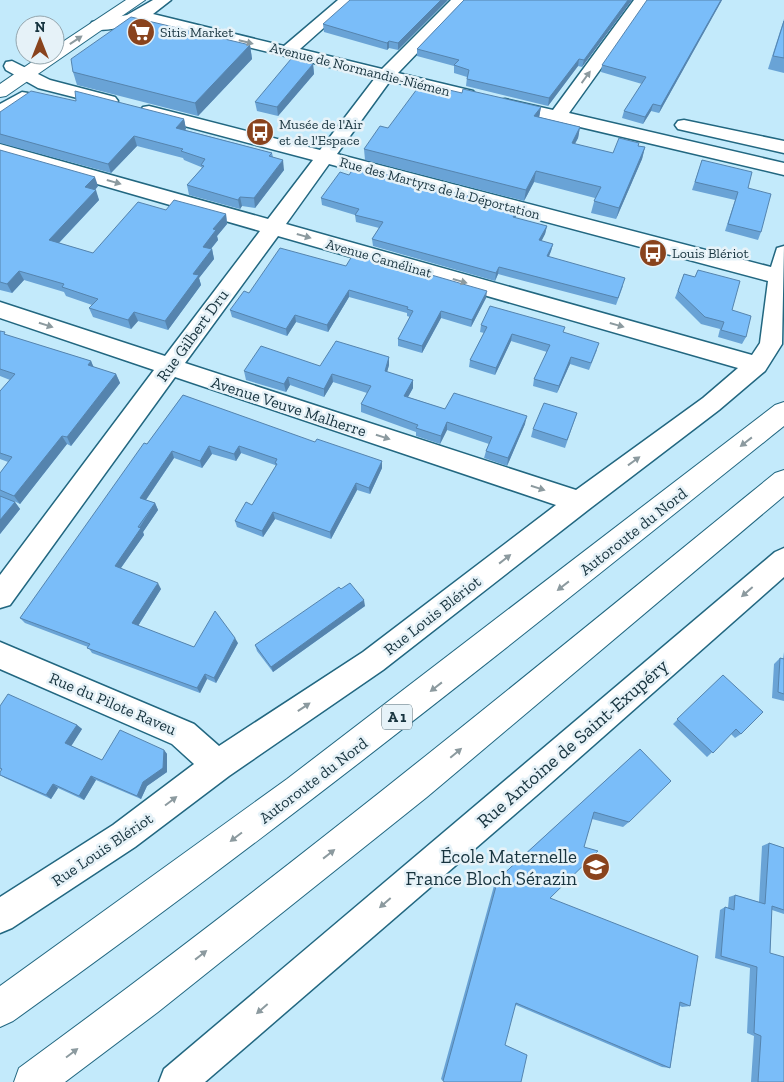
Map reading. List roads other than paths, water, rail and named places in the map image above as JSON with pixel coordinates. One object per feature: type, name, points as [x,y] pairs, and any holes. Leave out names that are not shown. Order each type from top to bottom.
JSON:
[{"type":"main road","points":[[65,32],[118,0]]},
{"type":"main road","points":[[65,49],[139,8]]},
{"type":"main road","points":[[0,92],[13,72],[30,65]]},
{"type":"main road","name":"Autoroute du Nord","points":[[0,1008],[104,936],[378,732],[784,412]]},
{"type":"main road","points":[[33,1082],[144,999],[416,786],[784,481]]},
{"type":"street","points":[[106,25],[146,0]]},
{"type":"street","points":[[139,8],[163,0]]},
{"type":"street","points":[[287,52],[347,0]]},
{"type":"street","name":"Rue Gilbert Dru","points":[[0,596],[385,76],[460,0]]},
{"type":"street","points":[[558,116],[642,0]]},
{"type":"street","name":"Avenue de Normandie-Niémen","points":[[139,8],[287,52],[784,169]]},
{"type":"street","name":"Rue des Martyrs de la Déportation","points":[[13,72],[44,84],[323,158],[782,269]]},
{"type":"street","points":[[0,112],[22,97]]},
{"type":"street","points":[[684,125],[784,147]]},
{"type":"street","name":"Avenue Camélinat","points":[[0,150],[757,365]]},
{"type":"street","name":"Rue Louis Blériot","points":[[0,916],[124,836],[218,765],[373,661],[578,502],[711,404],[757,365],[771,344],[782,269]]},
{"type":"street","name":"Avenue Veuve Malherre","points":[[0,310],[578,502]]},
{"type":"street","name":"Rue Antoine de Saint-Exupéry","points":[[177,1082],[532,779],[784,560]]},
{"type":"street","name":"Rue du Pilote Raveu","points":[[0,655],[183,734],[218,765]]},
{"type":"place","name":"Sitis Market","points":[[141,32]]},
{"type":"place","name":"Musée de l'Air et de l'Espace","points":[[260,132]]},
{"type":"place","name":"Louis Blériot","points":[[653,253]]},
{"type":"place","name":"École Maternelle France Bloch Sérazin","points":[[596,867]]}]
